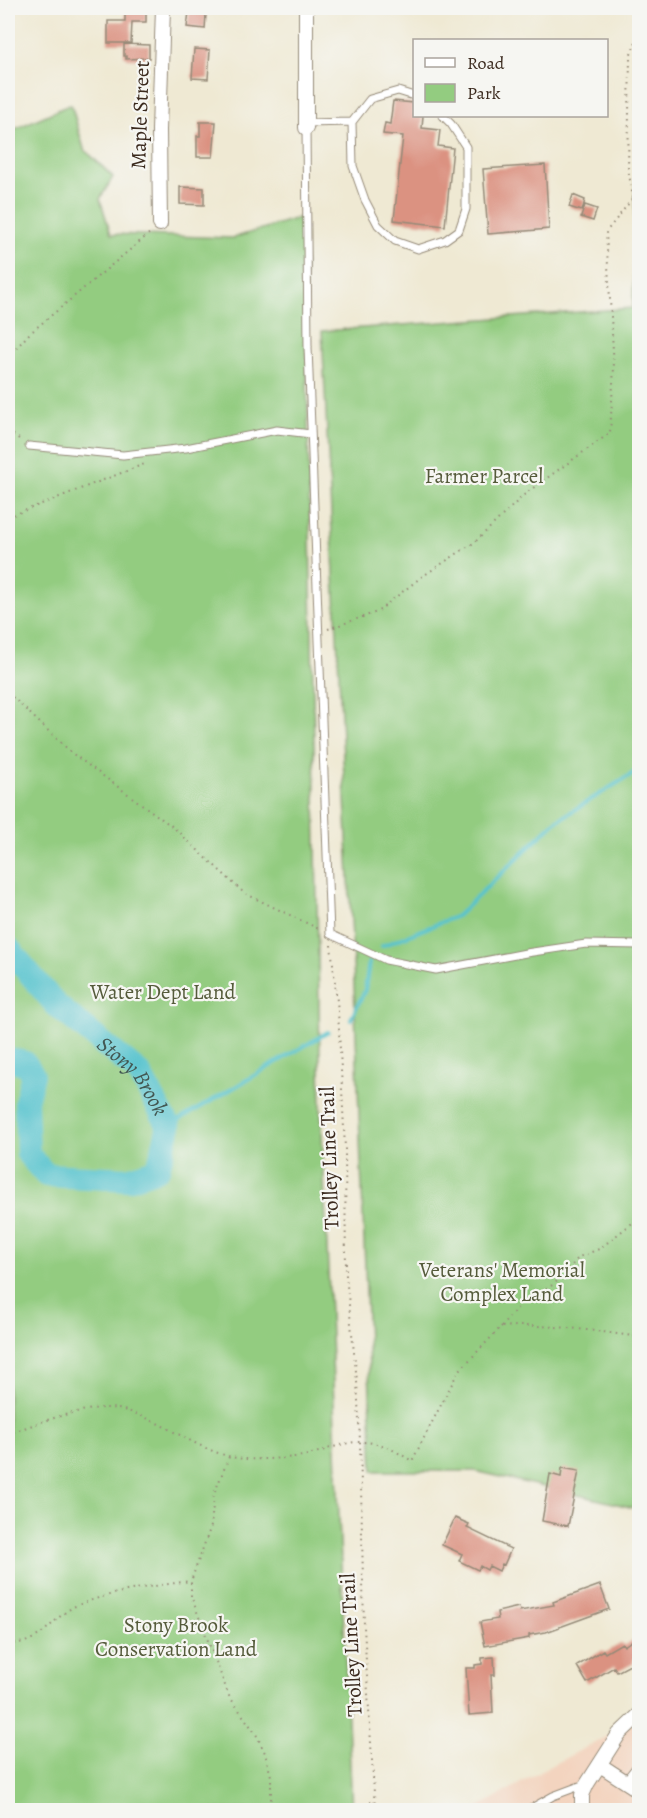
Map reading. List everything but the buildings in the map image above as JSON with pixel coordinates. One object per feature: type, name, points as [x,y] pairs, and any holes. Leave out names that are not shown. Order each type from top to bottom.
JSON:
[{"type":"street","name":"Maple Street","points":[[160,224],[159,130],[163,8]]},
{"type":"street","points":[[306,8],[306,125]]},
{"type":"street","points":[[582,1810],[582,1795],[587,1784],[619,1734],[639,1714]]},
{"type":"street","points":[[600,1765],[639,1791]]},
{"type":"lane","points":[[413,96],[398,91],[370,99],[352,122],[353,166],[378,225],[395,241],[418,249],[444,240],[459,230],[466,209],[466,147],[444,117]]},
{"type":"lane","points":[[352,122],[306,125],[308,347],[330,934],[386,960],[435,970],[586,944],[639,945]]},
{"type":"lane","points":[[29,446],[123,455],[186,448],[277,430],[311,434]]},
{"type":"lane","points":[[625,1782],[639,1762]]},
{"type":"lane","points":[[528,1810],[587,1784]]},
{"type":"lane","points":[[547,1800],[547,1810]]},
{"type":"path","points":[[319,631],[377,612],[420,578],[475,542],[526,493],[610,433],[614,367],[606,232],[633,198],[628,168],[630,57],[639,31]]},
{"type":"path","points":[[633,198],[639,198]]},
{"type":"path","points":[[8,357],[29,334],[160,224]]},
{"type":"path","points":[[8,431],[29,446]]},
{"type":"path","points":[[8,518],[152,461]]},
{"type":"path","points":[[8,693],[73,754],[173,827],[244,893],[330,934]]},
{"type":"path","name":"Trolley Line Trail","points":[[330,934],[338,1011],[344,1137],[346,1276],[357,1381],[364,1627],[375,1810]]},
{"type":"path","points":[[8,1434],[32,1425],[108,1408],[131,1412],[215,1453],[245,1459],[306,1455],[360,1441],[385,1446],[412,1461],[458,1372],[523,1301],[543,1292],[560,1279],[579,1257],[599,1248],[639,1217]]},
{"type":"path","points":[[501,1327],[522,1325],[639,1337]]},
{"type":"path","points":[[230,1456],[214,1494],[210,1526],[191,1581],[191,1596],[229,1696],[256,1734],[265,1754],[271,1776],[271,1810]]},
{"type":"path","points":[[8,1644],[28,1642],[41,1634],[64,1612],[77,1605],[132,1588],[191,1581]]},
{"type":"path","points":[[354,1810],[375,1801]]},
{"type":"path","points":[[619,1810],[639,1810]]},
{"type":"shaded area","points":[[639,1720],[639,1810],[474,1810],[552,1765]]},
{"type":"green space","points":[[638,68],[639,1509],[475,1471],[373,1471],[353,960],[322,331],[633,308]]},
{"type":"green space","points":[[71,104],[84,149],[113,177],[100,199],[111,234],[233,238],[304,216],[321,1111],[352,1810],[8,1810],[8,1049],[15,1050],[8,1046],[8,132]]},
{"type":"waterway","points":[[382,946],[457,916],[555,822],[640,769]]},
{"type":"waterway","name":"Stony Brook","points":[[8,948],[56,1005],[139,1073],[169,1126],[158,1169],[128,1179],[46,1175],[28,1154],[26,1101],[33,1075],[25,1063],[8,1059]]},
{"type":"waterway","points":[[351,1019],[365,990],[369,962]]},
{"type":"waterway","points":[[169,1126],[328,1032]]},
{"type":"park label","name":"Farmer Parcel","points":[[484,476]]},
{"type":"park label","name":"Water Dept Land","points":[[163,992]]},
{"type":"park label","name":"Veterans' Memorial Complex Land","points":[[502,1282]]},
{"type":"park label","name":"Stony Brook Conservation Land","points":[[176,1637]]}]
